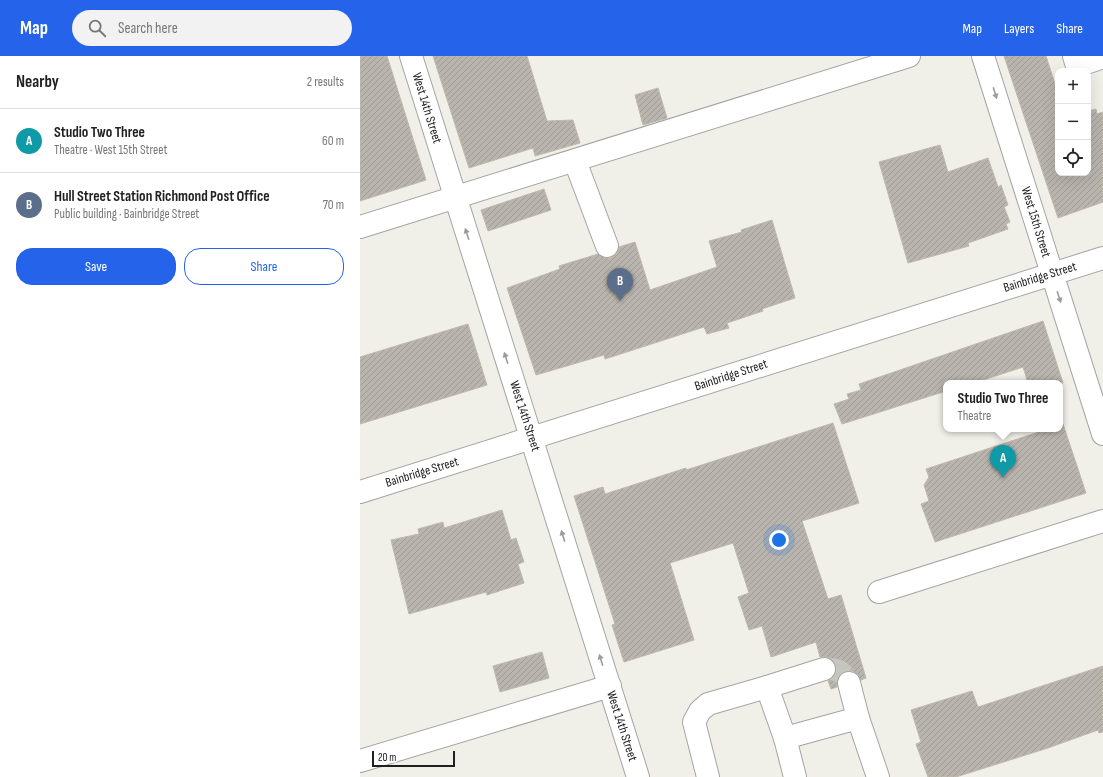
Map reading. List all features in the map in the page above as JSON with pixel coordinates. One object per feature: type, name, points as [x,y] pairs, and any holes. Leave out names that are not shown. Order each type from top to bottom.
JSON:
[{"type":"street","name":"West 14th Street","points":[[411,56],[638,777]]},
{"type":"street","points":[[360,227],[576,161],[909,56]]},
{"type":"street","name":"West 15th Street","points":[[984,56],[1103,434]]},
{"type":"street","points":[[1074,56],[1077,66],[1103,57]]},
{"type":"street","points":[[576,161],[607,246]]},
{"type":"street","name":"Bainbridge Street","points":[[360,492],[1103,258]]},
{"type":"street","points":[[879,592],[1103,521]]},
{"type":"street","points":[[708,777],[694,722],[700,710],[708,704],[824,669]]},
{"type":"street","points":[[849,683],[858,718],[878,777]]},
{"type":"street","points":[[360,761],[610,686]]},
{"type":"street","points":[[767,687],[785,738],[795,777]]},
{"type":"street","points":[[785,738],[858,718]]},
{"type":"building","points":[[360,56],[387,56],[426,180],[360,201]]},
{"type":"building","points":[[433,56],[527,56],[547,121],[573,120],[580,143],[535,156],[533,148],[469,168]]},
{"type":"building","points":[[1004,56],[1046,56],[1055,84],[1055,176],[1091,176],[1091,110],[1096,109],[1097,114],[1103,112],[1103,202],[1058,218]]},
{"type":"building","points":[[658,88],[667,118],[643,125],[635,95]]},
{"type":"building","points":[[940,145],[948,172],[988,158],[998,187],[1001,185],[1008,205],[1004,207],[1010,222],[1006,224],[1008,229],[968,243],[969,246],[908,263],[879,162]]},
{"type":"building","points":[[544,189],[551,210],[488,231],[481,210]]},
{"type":"building","points":[[772,220],[795,298],[727,323],[729,328],[707,334],[704,327],[605,359],[604,355],[536,375],[507,288],[560,269],[559,266],[598,254],[605,258],[611,258],[617,254],[619,247],[635,242],[650,290],[717,267],[709,241],[742,232],[741,230]]},
{"type":"building","points":[[1043,321],[1062,380],[1027,380],[1023,367],[983,380],[943,380],[943,392],[842,424],[834,404],[849,399],[847,394],[861,390],[859,384]]},
{"type":"building","points":[[468,324],[487,385],[360,424],[360,357]]},
{"type":"building","points":[[833,423],[859,503],[802,521],[828,599],[841,595],[866,678],[861,680],[853,671],[846,671],[837,679],[837,687],[831,689],[828,681],[836,672],[836,665],[833,660],[827,657],[820,657],[816,642],[771,657],[762,626],[749,630],[738,597],[749,593],[733,543],[670,563],[694,640],[624,662],[612,625],[615,624],[574,496],[603,487],[605,494]]},
{"type":"building","points":[[1063,424],[1086,493],[935,542],[921,504],[929,501],[924,485],[929,477],[926,469],[1039,432],[1063,432]]},
{"type":"building","points":[[502,510],[511,540],[516,538],[524,562],[518,564],[524,583],[487,595],[486,592],[409,614],[391,540],[419,534],[418,529],[443,522],[444,528]]},
{"type":"building","points":[[542,652],[549,678],[500,692],[493,666]]},
{"type":"building","points":[[1103,666],[1103,732],[1099,733],[1098,730],[1048,748],[956,777],[928,777],[916,744],[921,742],[911,710],[972,691],[978,707]]},
{"type":"tunnel","points":[[824,669],[833,669],[842,673],[849,683]]},
{"type":"place","name":"Hull Street Station Richmond Post Office","points":[[620,301]]},
{"type":"place","name":"Studio Two Three","points":[[1003,478]]}]
